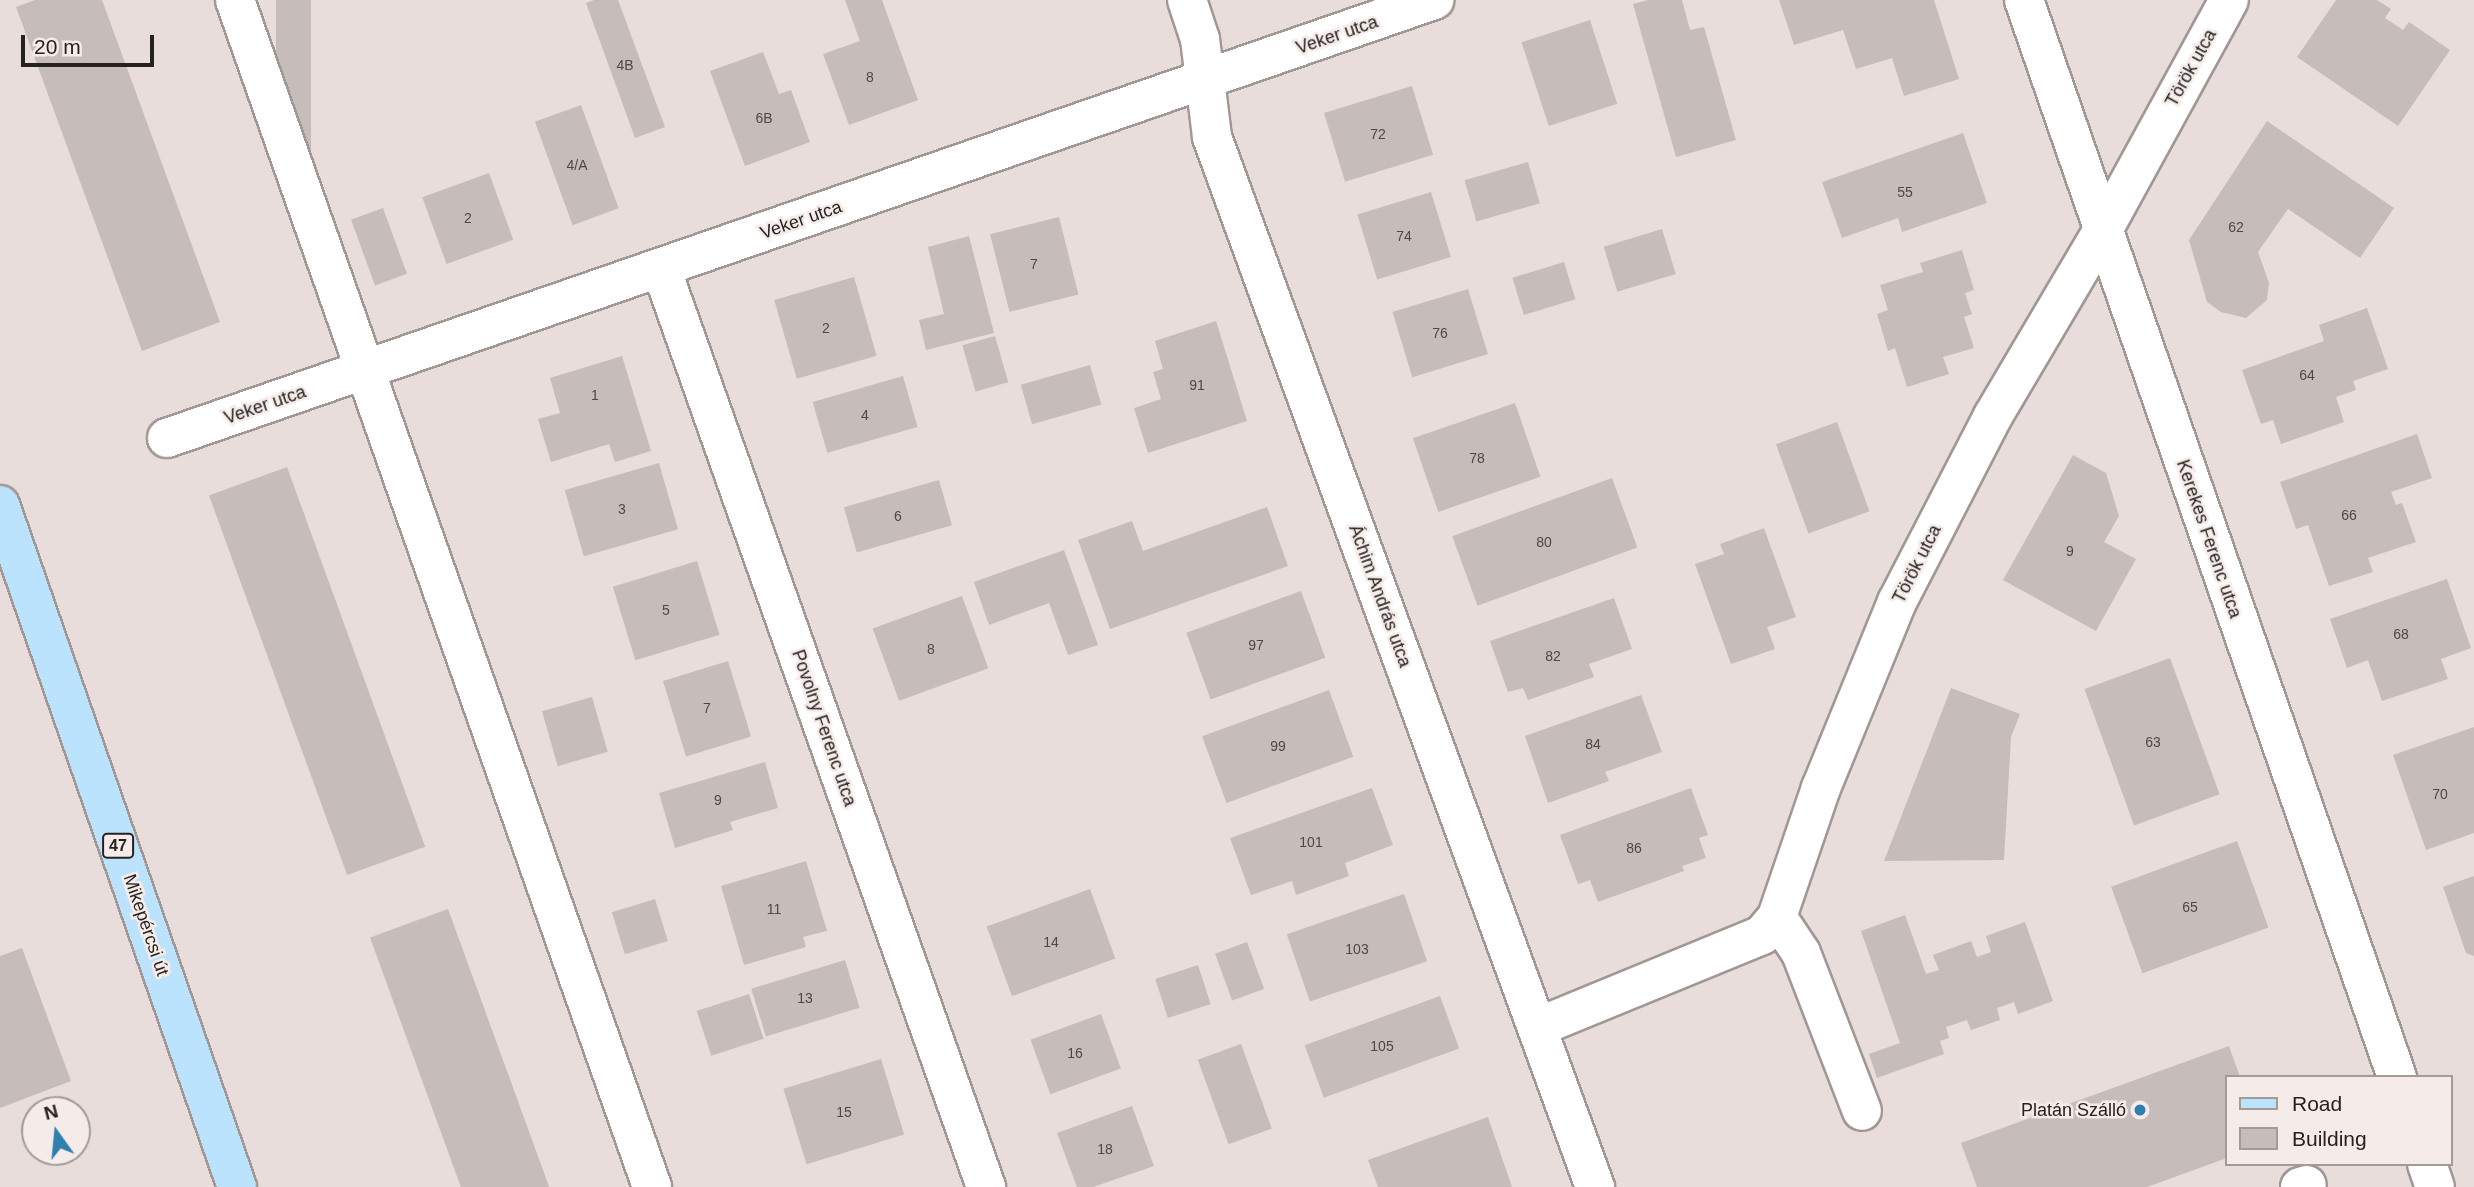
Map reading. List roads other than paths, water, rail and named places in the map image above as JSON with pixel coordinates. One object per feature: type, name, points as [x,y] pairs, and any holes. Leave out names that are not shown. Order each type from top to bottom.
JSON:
[{"type":"main road","name":"Mikepércsi út","points":[[0,505],[237,1187]]},
{"type":"street","points":[[235,0],[652,1187]]},
{"type":"street","name":"Áchim András utca","points":[[1187,0],[1200,39],[1203,82],[1212,137],[1594,1187]]},
{"type":"street","name":"Veker utca","points":[[167,438],[1434,0]]},
{"type":"street","name":"Kerekes Ferenc utca","points":[[2024,0],[2102,232],[2396,1075]]},
{"type":"street","name":"Török utca","points":[[1777,917],[1821,788],[1897,602],[1993,416],[2102,232],[2229,0]]},
{"type":"street","name":"Povolny Ferenc utca","points":[[662,268],[986,1187]]},
{"type":"street","points":[[1538,1027],[1762,935],[1777,917],[1801,953],[1862,1111]]},
{"type":"street","points":[[2428,1166],[2435,1187]]},
{"type":"place","name":"Platán Szálló","points":[[2140,1110]]}]
